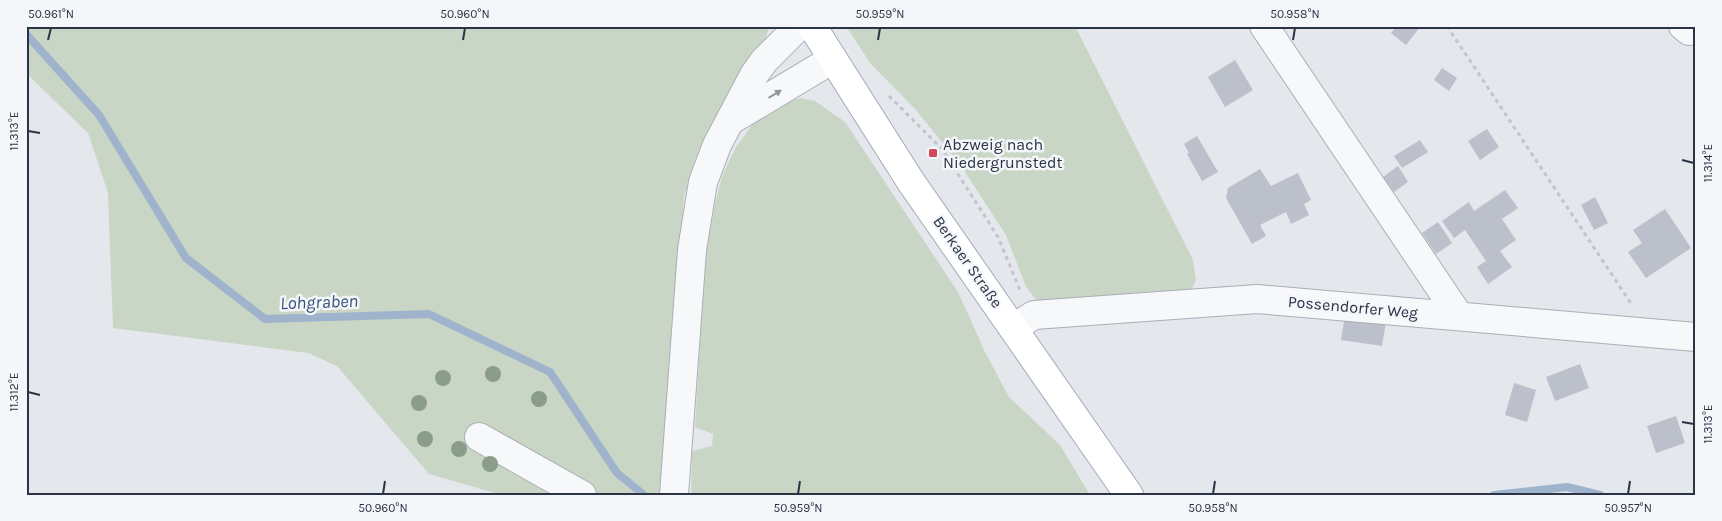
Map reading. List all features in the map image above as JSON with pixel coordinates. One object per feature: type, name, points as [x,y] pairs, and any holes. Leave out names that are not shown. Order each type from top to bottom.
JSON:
[{"type":"main road","name":"Berkaer Straße","points":[[812,26],[911,182],[1024,321],[1129,495]]},
{"type":"street","points":[[674,495],[694,240],[703,182],[717,145],[733,119],[754,75],[764,61],[799,26]]},
{"type":"street","points":[[1264,26],[1458,316]]},
{"type":"street","points":[[733,119],[833,59]]},
{"type":"street","name":"Possendorfer Weg","points":[[1024,321],[1257,298],[1696,336]]},
{"type":"street","points":[[479,436],[582,495]]},
{"type":"path","points":[[1448,26],[1650,333]]},
{"type":"path","points":[[882,89],[929,134],[968,188],[998,237],[1023,296],[1024,321]]},
{"type":"green space","points":[[26,26],[769,26],[766,39],[753,64],[706,133],[695,160],[684,197],[660,495],[502,495],[429,474],[337,366],[308,353],[113,328],[108,193],[88,133],[26,73]]},
{"type":"green space","points":[[846,26],[1075,26],[1193,260],[1196,280],[1192,289],[1180,294],[1038,302],[1026,287],[1006,235],[961,166],[916,110],[870,63]]},
{"type":"green space","points":[[800,98],[815,101],[845,122],[958,292],[985,352],[1009,397],[1060,445],[1090,495],[691,495],[692,451],[712,446],[713,434],[695,427],[705,260],[722,176],[736,147],[755,121],[778,106]]},
{"type":"building","points":[[1397,26],[1421,26],[1406,45],[1391,33]]},
{"type":"building","points":[[1235,60],[1253,90],[1225,107],[1208,77]]},
{"type":"building","points":[[1442,68],[1457,78],[1449,91],[1434,80]]},
{"type":"building","points":[[1487,129],[1499,147],[1480,160],[1468,141]]},
{"type":"building","points":[[1197,136],[1218,172],[1202,181],[1187,154],[1189,153],[1184,144]]},
{"type":"building","points":[[1420,140],[1428,152],[1402,168],[1394,156]]},
{"type":"building","points":[[1398,166],[1408,182],[1394,192],[1383,177]]},
{"type":"building","points":[[1260,169],[1271,186],[1298,173],[1311,200],[1304,204],[1309,215],[1291,224],[1286,212],[1260,225],[1266,236],[1252,244],[1226,198],[1228,188]]},
{"type":"building","points":[[1505,190],[1518,208],[1502,219],[1516,240],[1500,251],[1512,267],[1488,284],[1477,267],[1486,261],[1465,230],[1454,238],[1442,221],[1469,202],[1474,211]]},
{"type":"building","points":[[1595,197],[1608,223],[1594,230],[1581,205]]},
{"type":"building","points":[[1665,209],[1691,248],[1646,278],[1628,252],[1642,243],[1633,230]]},
{"type":"building","points":[[1438,222],[1452,243],[1436,254],[1422,233]]},
{"type":"building","points":[[1345,315],[1386,322],[1382,346],[1341,340]]},
{"type":"building","points":[[1580,364],[1589,388],[1555,401],[1546,377]]},
{"type":"building","points":[[1514,383],[1536,390],[1527,422],[1505,415]]},
{"type":"building","points":[[1676,416],[1685,443],[1656,453],[1647,426]]},
{"type":"waterway","name":"Lohgraben","points":[[26,34],[99,115],[186,258],[265,319],[429,314],[550,372],[617,473],[644,495]]},
{"type":"waterway","name":"Lohgraben","points":[[1494,495],[1567,487],[1600,495]]},
{"type":"place","name":"Abzweig nach Niedergrunstedt","points":[[933,153]]}]
